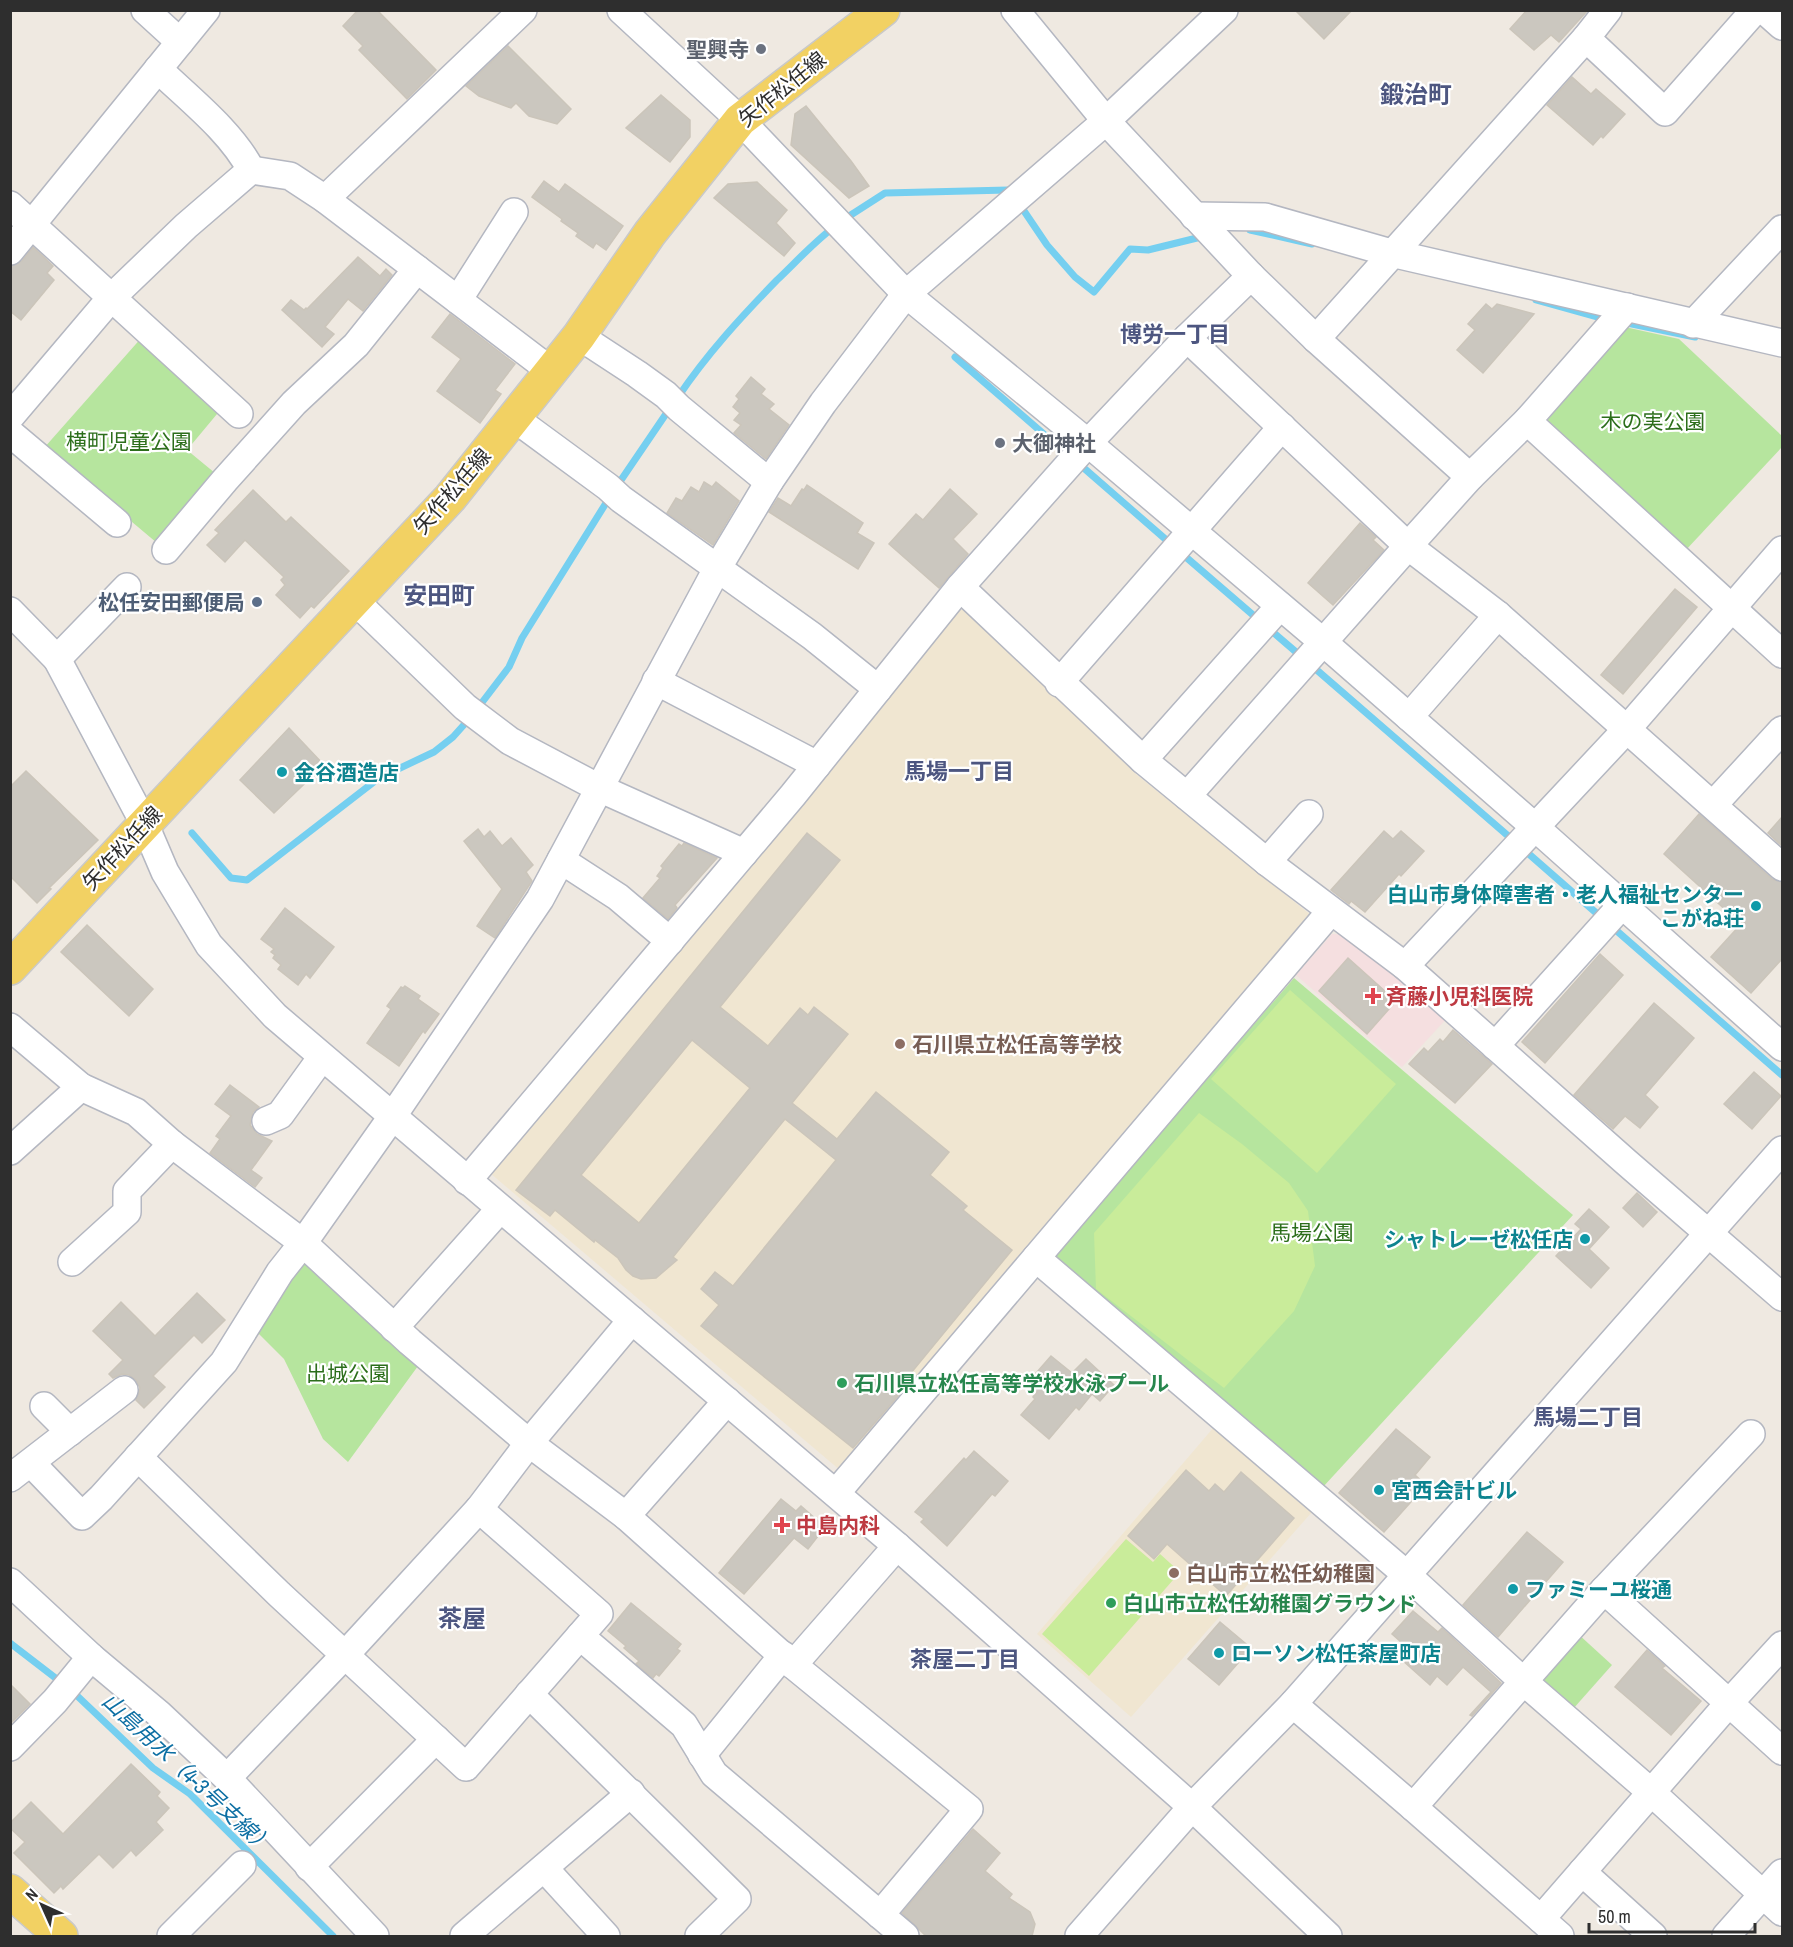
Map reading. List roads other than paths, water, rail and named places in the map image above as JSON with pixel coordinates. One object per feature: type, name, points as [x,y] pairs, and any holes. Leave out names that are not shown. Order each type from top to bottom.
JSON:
[{"type":"main road","name":"矢作松任線","points":[[10,968],[450,498],[579,336],[650,233],[740,120],[883,10]]},
{"type":"main road","points":[[10,1891],[61,1936]]},
{"type":"street","points":[[145,10],[180,42]]},
{"type":"street","points":[[10,251],[206,10]]},
{"type":"street","points":[[325,199],[523,10]]},
{"type":"street","points":[[621,10],[740,120],[906,294],[1078,455],[1310,656],[1409,717],[1523,840],[1611,917],[1782,1047]]},
{"type":"street","points":[[1015,10],[1106,121],[1251,276],[1316,339],[1470,477]]},
{"type":"street","points":[[123,1390],[21,1470],[82,1516],[224,1362],[279,1272],[303,1243],[392,1117],[540,898],[718,567],[769,482],[823,403],[906,294],[1106,121],[1224,10]]},
{"type":"street","points":[[1586,39],[1665,112],[1755,10]]},
{"type":"street","points":[[1764,10],[1782,26]]},
{"type":"street","points":[[1316,339],[1586,39],[1607,11]]},
{"type":"street","points":[[158,69],[218,128],[245,159],[251,170]]},
{"type":"street","points":[[10,417],[111,298],[186,226],[251,170],[290,176],[325,199],[551,371]]},
{"type":"street","points":[[10,205],[239,414]]},
{"type":"street","points":[[458,300],[514,212]]},
{"type":"street","points":[[1194,216],[1265,217],[1391,253],[1782,344]]},
{"type":"street","points":[[1693,324],[1782,229]]},
{"type":"street","points":[[166,550],[294,403],[356,345],[417,269]]},
{"type":"street","points":[[467,1181],[744,853],[960,587],[1187,338],[1251,276]]},
{"type":"street","points":[[1187,796],[1408,546],[1470,477],[1527,421],[1626,307]]},
{"type":"street","points":[[579,336],[673,402],[769,482]]},
{"type":"street","points":[[1187,338],[1408,546],[1498,615],[1782,867]]},
{"type":"street","points":[[514,418],[812,636],[878,689]]},
{"type":"street","points":[[1527,421],[1782,654]]},
{"type":"street","points":[[1059,683],[1282,427]]},
{"type":"street","points":[[10,433],[117,523]]},
{"type":"street","points":[[1405,966],[1627,729],[1782,550]]},
{"type":"street","points":[[57,659],[127,587]]},
{"type":"street","points":[[960,587],[1143,760],[1267,862],[1405,966],[1782,1297]]},
{"type":"street","points":[[353,599],[473,713],[510,741],[599,788],[744,853]]},
{"type":"street","points":[[1409,717],[1498,615]]},
{"type":"street","points":[[13,619],[57,659],[144,823],[165,872],[209,945],[275,1016],[897,1546],[1192,1807],[1328,1936]]},
{"type":"street","points":[[1143,760],[1268,620]]},
{"type":"street","points":[[656,681],[817,765]]},
{"type":"street","points":[[1713,805],[1782,730]]},
{"type":"street","points":[[1267,862],[1309,814]]},
{"type":"street","points":[[561,860],[618,897],[670,941]]},
{"type":"street","points":[[836,1493],[1331,911]]},
{"type":"street","points":[[1495,1046],[1611,917]]},
{"type":"street","points":[[10,1027],[81,1087],[136,1112],[172,1144],[303,1243],[394,1328],[529,1443],[626,1516],[788,1660],[969,1809],[880,1915]]},
{"type":"street","points":[[266,1121],[280,1116],[322,1057]]},
{"type":"street","points":[[10,1151],[81,1087]]},
{"type":"street","points":[[72,1262],[127,1212],[127,1191],[172,1144]]},
{"type":"street","points":[[1079,1936],[1192,1807],[1293,1704],[1782,1150]]},
{"type":"street","points":[[394,1328],[500,1209]]},
{"type":"street","points":[[1036,1258],[1407,1575],[1524,1682],[1652,1792],[1773,1903]]},
{"type":"street","points":[[227,1779],[479,1509],[529,1443],[632,1320]]},
{"type":"street","points":[[626,1516],[727,1401]]},
{"type":"street","points":[[44,1406],[70,1432]]},
{"type":"street","points":[[1413,1807],[1604,1590],[1750,1434]]},
{"type":"street","points":[[138,1457],[344,1656],[466,1767],[599,1614],[479,1509]]},
{"type":"street","points":[[702,1755],[788,1660],[897,1546]]},
{"type":"street","points":[[10,1582],[91,1658],[159,1714],[227,1779],[375,1936]]},
{"type":"street","points":[[1604,1590],[1782,1751]]},
{"type":"street","points":[[580,1636],[684,1725],[714,1774],[906,1936]]},
{"type":"street","points":[[1293,1704],[1550,1928],[1582,1872],[1782,1645]]},
{"type":"street","points":[[10,1747],[91,1658]]},
{"type":"street","points":[[529,1694],[737,1899],[699,1936]]},
{"type":"street","points":[[309,1867],[436,1739]]},
{"type":"street","points":[[464,1936],[631,1793]]},
{"type":"street","points":[[171,1936],[242,1865]]},
{"type":"street","points":[[544,1868],[606,1936]]},
{"type":"street","points":[[1582,1872],[1653,1936]]},
{"type":"street","points":[[1726,1936],[1773,1903],[1782,1873]]},
{"type":"waterway","points":[[843,220],[885,193],[1008,190],[1011,194]]},
{"type":"waterway","points":[[1020,205],[1047,245],[1075,277],[1094,292],[1130,249],[1148,250],[1201,237]]},
{"type":"waterway","points":[[678,397],[750,308],[834,227]]},
{"type":"waterway","points":[[1250,230],[1312,244]]},
{"type":"waterway","points":[[1536,300],[1597,317]]},
{"type":"waterway","points":[[1627,323],[1695,337]]},
{"type":"waterway","points":[[955,357],[1069,456]]},
{"type":"waterway","points":[[617,486],[670,408]]},
{"type":"waterway","points":[[1078,463],[1171,544]]},
{"type":"waterway","points":[[477,709],[509,667],[522,638],[611,495]]},
{"type":"waterway","points":[[1180,552],[1260,621]]},
{"type":"waterway","points":[[1268,628],[1303,658]]},
{"type":"waterway","points":[[1311,665],[1514,841]]},
{"type":"waterway","points":[[192,833],[231,878],[247,880],[379,778],[434,752],[453,737],[470,718]]},
{"type":"waterway","points":[[1522,848],[1602,918]]},
{"type":"waterway","points":[[1610,925],[1782,1075]]},
{"type":"waterway","name":"山島用水（4-3号支線）","points":[[10,1643],[62,1683]]},
{"type":"waterway","name":"山島用水（4-3号支線）","points":[[71,1690],[153,1768],[190,1794],[333,1936]]},
{"type":"place","name":"聖興寺","points":[[761,49]]},
{"type":"place","name":"大御神社","points":[[1000,443]]},
{"type":"place","name":"松任安田郵便局","points":[[257,602]]},
{"type":"place","name":"金谷酒造店","points":[[282,772]]},
{"type":"place","name":"白山市身体障害者・老人福祉センター こがね荘","points":[[1756,906]]},
{"type":"place","name":"斉藤小児科医院","points":[[1373,996]]},
{"type":"place","name":"石川県立松任高等学校","points":[[900,1044]]},
{"type":"place","name":"シャトレーゼ松任店","points":[[1585,1239]]},
{"type":"place","name":"石川県立松任高等学校水泳プール","points":[[842,1383]]},
{"type":"place","name":"宮西会計ビル","points":[[1379,1490]]},
{"type":"place","name":"中島内科","points":[[782,1525]]},
{"type":"place","name":"白山市立松任幼稚園","points":[[1174,1573]]},
{"type":"place","name":"ファミーユ桜通","points":[[1513,1589]]},
{"type":"place","name":"白山市立松任幼稚園グラウンド","points":[[1111,1603]]},
{"type":"place","name":"ローソン松任茶屋町店","points":[[1219,1653]]},
{"type":"district","name":"鍛治町","points":[[1416,94]]},
{"type":"district","name":"博労一丁目","points":[[1175,334]]},
{"type":"district","name":"安田町","points":[[439,595]]},
{"type":"district","name":"馬場一丁目","points":[[959,771]]},
{"type":"district","name":"馬場二丁目","points":[[1588,1417]]},
{"type":"district","name":"茶屋","points":[[462,1618]]},
{"type":"district","name":"茶屋二丁目","points":[[965,1659]]},
{"type":"park label","name":"木の実公園","points":[[1653,421]]},
{"type":"park label","name":"横町児童公園","points":[[129,441]]},
{"type":"park label","name":"馬場公園","points":[[1312,1232]]},
{"type":"park label","name":"出城公園","points":[[348,1373]]}]
